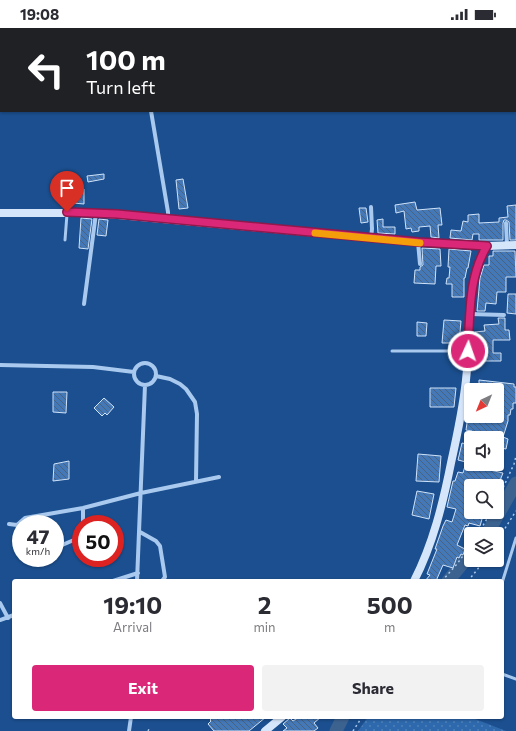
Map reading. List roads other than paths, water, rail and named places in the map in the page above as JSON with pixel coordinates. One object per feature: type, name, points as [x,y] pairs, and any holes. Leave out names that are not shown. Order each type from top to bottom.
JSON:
[{"type":"main road","points":[[0,212],[96,213],[418,242],[487,246],[516,245]]},
{"type":"main road","points":[[415,579],[423,562],[442,508],[461,413],[466,379],[470,314],[477,267],[487,246]]},
{"type":"main road","points":[[266,731],[280,719]]},
{"type":"street","points":[[151,112],[168,219]]},
{"type":"street","points":[[371,207],[371,238]]},
{"type":"street","points":[[84,304],[96,213]]},
{"type":"street","points":[[506,223],[507,246]]},
{"type":"street","points":[[418,242],[420,264]]},
{"type":"street","points":[[470,314],[504,315]]},
{"type":"street","points":[[142,364],[147,364],[152,366],[156,371],[156,376],[154,381],[150,384],[139,384],[135,379],[134,372],[137,367],[142,364]]},
{"type":"street","points":[[0,365],[93,367],[134,372]]},
{"type":"street","points":[[156,376],[170,379],[180,384],[186,389],[195,402],[196,481]]},
{"type":"street","points":[[137,579],[145,385]]},
{"type":"street","points":[[42,515],[83,508],[141,493],[219,477]]},
{"type":"street","points":[[83,508],[83,515]]},
{"type":"street","points":[[140,532],[156,541],[160,546],[165,577],[164,579]]},
{"type":"street","points":[[120,579],[138,573]]},
{"type":"street","points":[[0,603],[8,618]]},
{"type":"street","points":[[0,620],[12,616]]},
{"type":"street","points":[[129,731],[131,719]]},
{"type":"lane","points":[[65,240],[68,222],[67,212]]},
{"type":"lane","points":[[392,351],[468,351]]},
{"type":"lane","points":[[503,579],[516,538]]},
{"type":"lane","points":[[504,675],[516,679]]},
{"type":"waterway","points":[[491,527],[516,483]]},
{"type":"waterway","points":[[450,579],[464,562]]},
{"type":"waterway","points":[[336,731],[342,719]]}]
